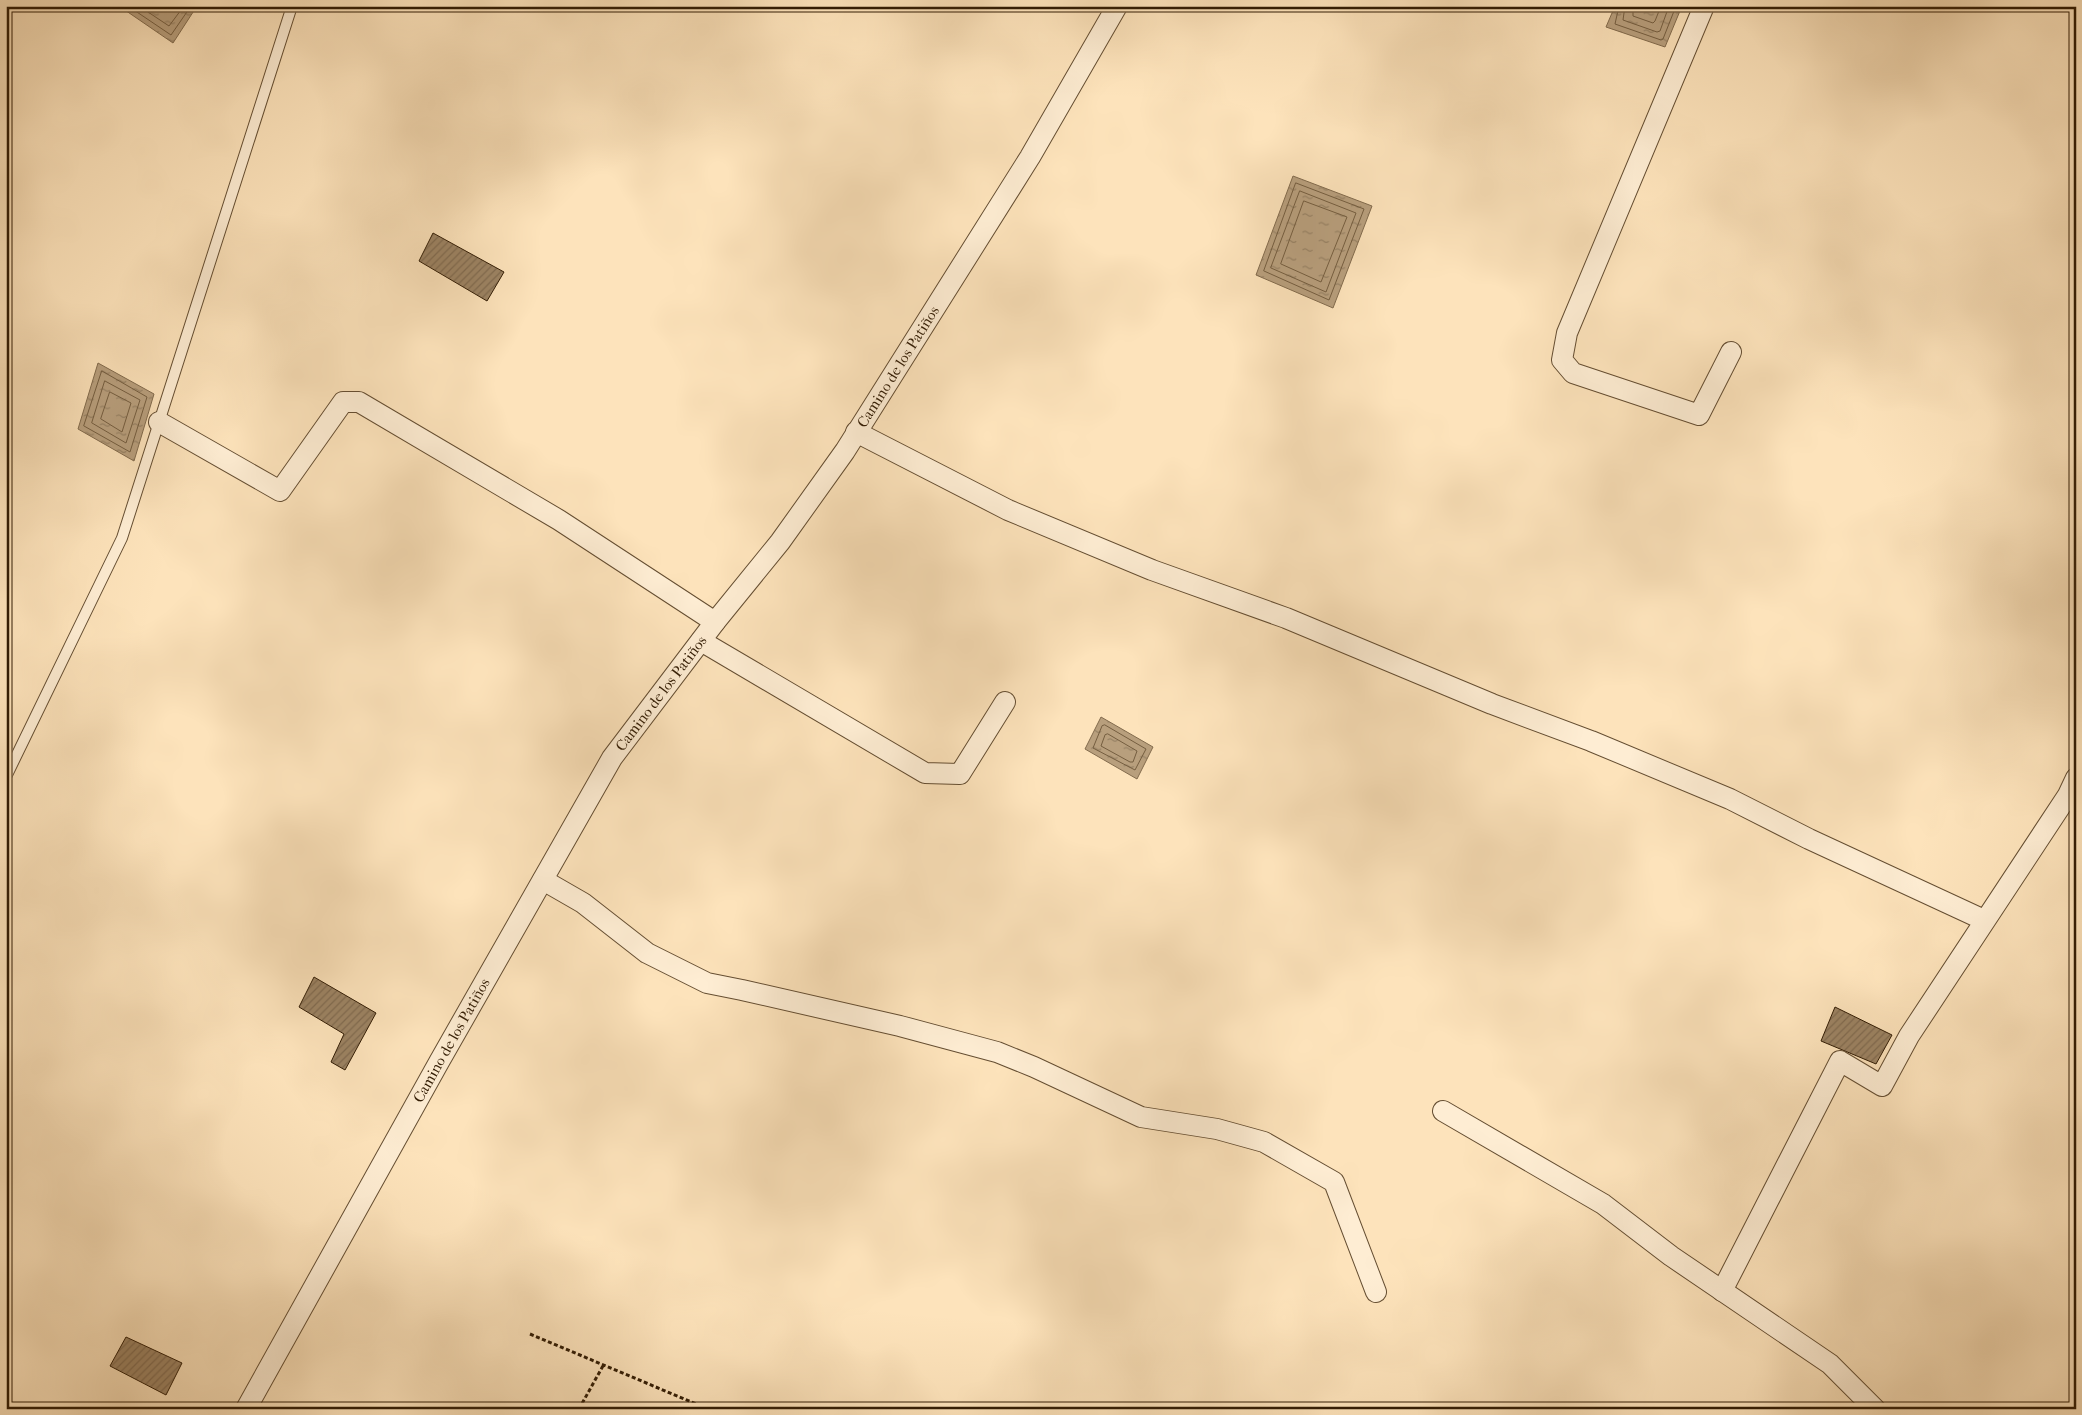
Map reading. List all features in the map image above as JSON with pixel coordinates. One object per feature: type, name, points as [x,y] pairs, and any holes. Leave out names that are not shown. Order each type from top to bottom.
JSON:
[{"type":"street","name":"Camino de los Patiños","points":[[246,1409],[439,1062],[612,758],[715,622],[780,542],[856,432],[1030,157],[1117,6]]},
{"type":"street","points":[[1704,6],[1567,333],[1562,360],[1573,373],[1699,415],[1731,352]]},
{"type":"street","points":[[160,422],[280,491],[343,402],[358,402],[559,520],[715,622]]},
{"type":"street","points":[[856,432],[1008,510],[1152,570],[1286,618],[1492,704],[1591,741],[1730,799],[1809,840],[1984,920]]},
{"type":"street","points":[[701,641],[925,773],[960,774],[1005,702]]},
{"type":"street","points":[[1722,1291],[1840,1061],[1882,1086],[1909,1036],[1984,920],[2068,796],[2076,778]]},
{"type":"street","points":[[543,880],[583,902],[647,953],[707,983],[900,1026],[997,1052],[1034,1067],[1140,1117],[1217,1129],[1264,1142],[1334,1182],[1376,1292]]},
{"type":"street","points":[[1443,1111],[1603,1204],[1671,1256],[1830,1364],[1875,1409]]},
{"type":"lane","points":[[6,777],[122,538],[292,6]]},
{"type":"path","points":[[530,1334],[708,1409]]},
{"type":"path","points":[[579,1409],[604,1364]]},
{"type":"water","points":[[119,6],[197,6],[173,43]]},
{"type":"water","points":[[1615,6],[1682,6],[1665,47],[1606,27]]},
{"type":"water","points":[[1293,176],[1372,206],[1333,308],[1256,275]]},
{"type":"water","points":[[98,363],[154,394],[134,461],[78,429]]},
{"type":"water","points":[[1101,717],[1153,747],[1137,779],[1085,749]]},
{"type":"building","points":[[433,233],[504,272],[487,301],[419,261]]},
{"type":"building","points":[[314,977],[376,1013],[345,1070],[331,1062],[344,1034],[299,1007]]},
{"type":"building","points":[[1835,1007],[1892,1035],[1876,1064],[1821,1041]]},
{"type":"building","points":[[126,1337],[182,1363],[166,1395],[110,1366]]}]
